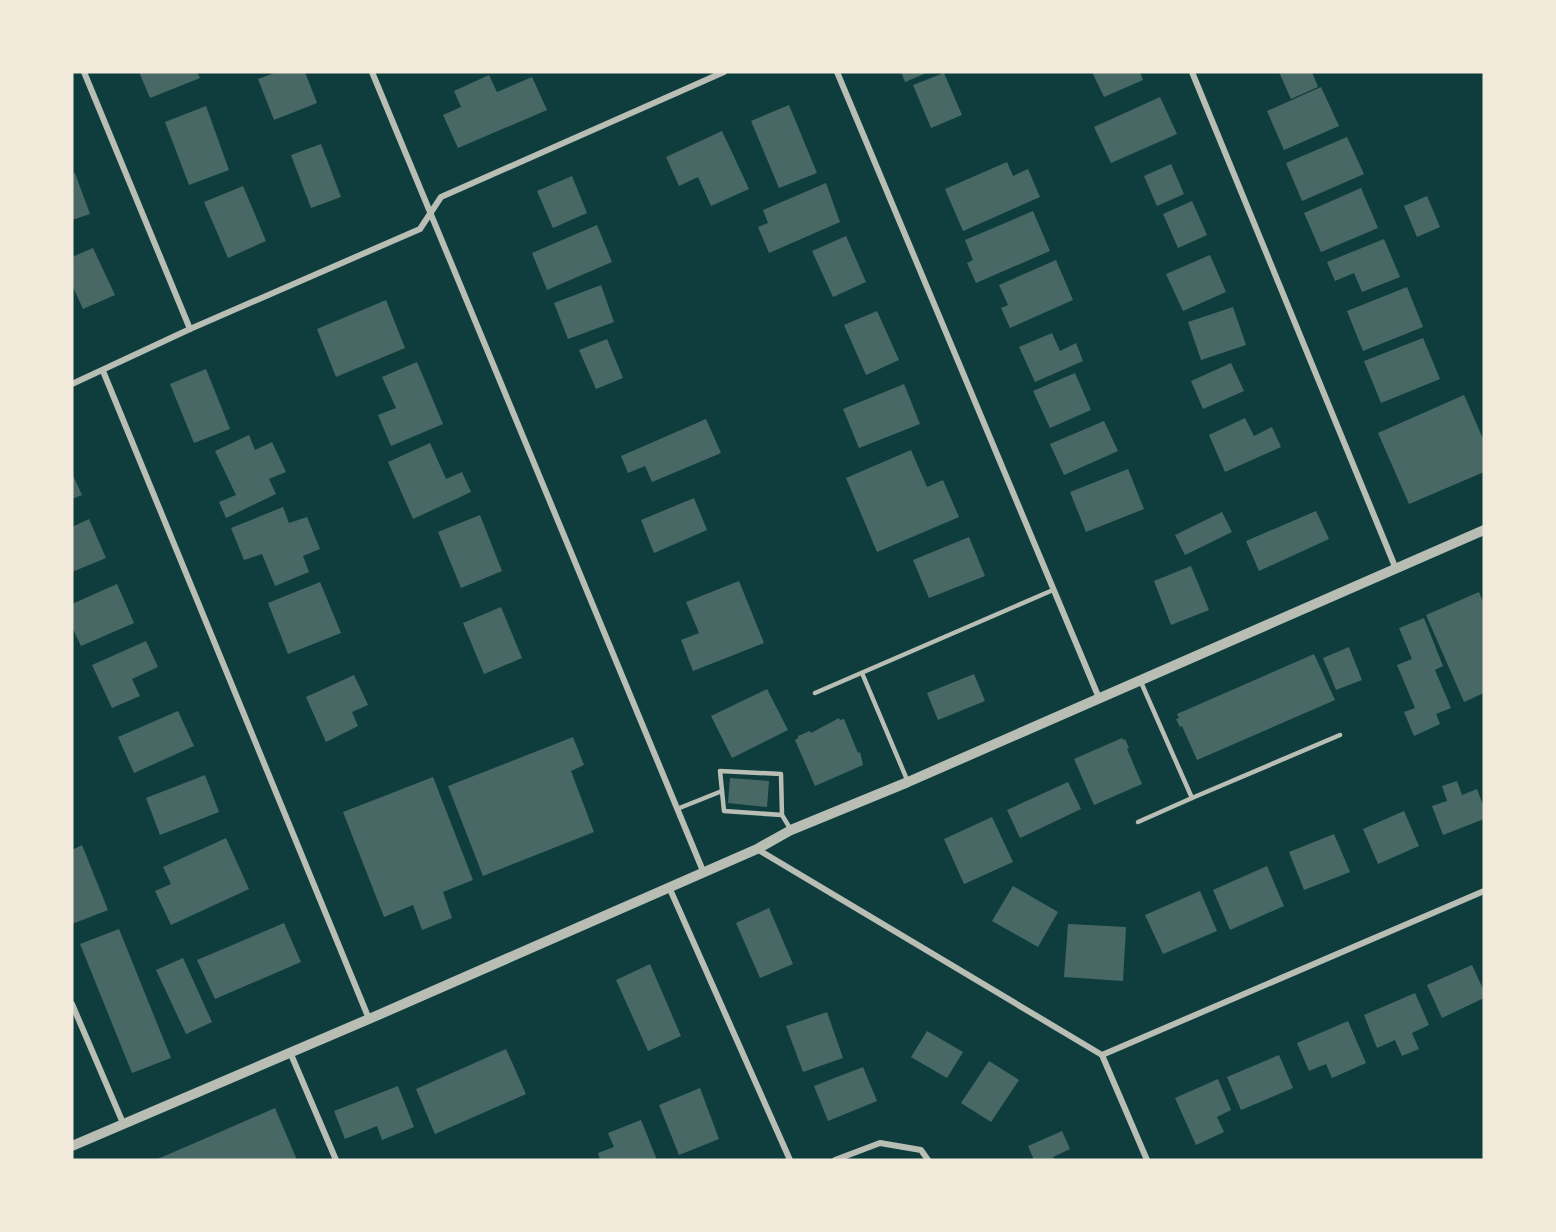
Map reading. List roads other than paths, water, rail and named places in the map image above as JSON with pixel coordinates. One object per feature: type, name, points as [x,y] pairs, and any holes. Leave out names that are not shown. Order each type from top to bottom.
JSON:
[{"type":"street","points":[[84,72],[190,329]]},
{"type":"street","points":[[372,72],[703,871]]},
{"type":"street","points":[[72,384],[190,329],[420,229],[441,197],[724,72]]},
{"type":"street","points":[[837,72],[1099,698]]},
{"type":"street","points":[[1192,72],[1396,569]]},
{"type":"street","points":[[102,370],[369,1018]]},
{"type":"street","points":[[72,1146],[757,849],[791,830],[908,782],[1484,530]]},
{"type":"street","points":[[757,849],[1102,1055],[1147,1160]]},
{"type":"street","points":[[669,887],[789,1160]]},
{"type":"street","points":[[1102,1055],[1484,891]]},
{"type":"street","points":[[72,1004],[123,1123]]},
{"type":"street","points":[[291,1052],[336,1160]]},
{"type":"street","points":[[835,1160],[880,1143],[921,1150],[928,1160]]},
{"type":"lane","points":[[815,693],[1053,590]]},
{"type":"lane","points":[[862,673],[908,782]]},
{"type":"lane","points":[[1140,680],[1192,798]]},
{"type":"lane","points":[[1138,822],[1340,735]]},
{"type":"lane","points":[[782,815],[724,811],[720,771],[781,774],[782,815],[791,830]]},
{"type":"lane","points":[[677,809],[722,791]]}]
